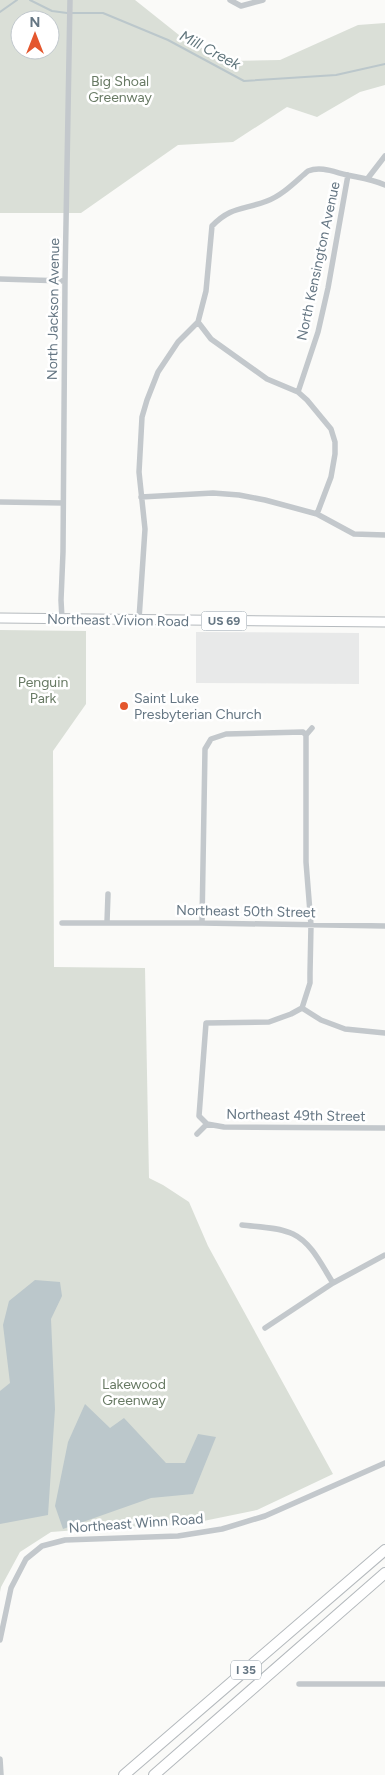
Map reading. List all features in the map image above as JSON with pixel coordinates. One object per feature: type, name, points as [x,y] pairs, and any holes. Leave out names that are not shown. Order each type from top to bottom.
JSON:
[{"type":"highway","points":[[367,1564],[385,1542]]},
{"type":"highway","name":"I 35","points":[[124,1775],[385,1550]]},
{"type":"highway","name":"I 35","points":[[154,1775],[385,1573]]},
{"type":"main road","name":"Northeast Vivion Road","points":[[0,618],[385,622]]},
{"type":"street","name":"North Jackson Avenue","points":[[62,619],[70,0]]},
{"type":"street","points":[[230,0],[241,6],[262,0]]},
{"type":"street","points":[[368,178],[385,156]]},
{"type":"street","points":[[139,619],[145,529],[140,497],[139,446],[142,417],[158,372],[178,342],[198,322],[206,291],[212,226],[227,213],[268,201],[313,169],[368,178],[385,185]]},
{"type":"street","name":"North Kensington Avenue","points":[[298,392],[318,332],[328,288],[348,175]]},
{"type":"street","points":[[0,279],[65,281]]},
{"type":"street","points":[[198,322],[212,339],[268,380],[298,392],[332,429],[335,454],[331,477],[317,514]]},
{"type":"street","points":[[140,497],[222,494],[265,500],[317,514],[354,534],[385,535]]},
{"type":"street","points":[[0,502],[63,502]]},
{"type":"street","points":[[197,1134],[207,1124],[199,1116],[206,1023],[269,1022],[291,1014],[302,1008],[310,983],[311,925],[306,862],[306,734],[312,728]]},
{"type":"street","points":[[202,923],[205,749],[211,738],[226,734],[303,732],[306,734]]},
{"type":"street","points":[[107,922],[108,894]]},
{"type":"street","name":"Northeast 50th Street","points":[[62,923],[385,926]]},
{"type":"street","points":[[302,1008],[321,1020],[345,1029],[385,1032]]},
{"type":"street","name":"Northeast 49th Street","points":[[207,1124],[224,1127],[385,1128]]},
{"type":"street","points":[[242,1225],[286,1232],[297,1237],[308,1246],[333,1283]]},
{"type":"street","points":[[265,1328],[333,1283],[385,1254]]},
{"type":"street","name":"Northeast Winn Road","points":[[0,1640],[11,1588],[26,1559],[42,1546],[65,1540],[178,1536],[222,1529],[265,1516],[385,1464]]},
{"type":"street","points":[[299,1684],[385,1684]]},
{"type":"street","points":[[0,1759],[1,1775]]},
{"type":"shaded area","points":[[196,632],[359,633],[359,684],[196,683]]},
{"type":"shaded area","points":[[35,1280],[60,1282],[62,1296],[51,1319],[55,1409],[48,1515],[0,1524],[0,1391],[10,1383],[3,1325],[9,1301]]},
{"type":"shaded area","points":[[85,1404],[110,1428],[124,1418],[166,1463],[185,1463],[198,1434],[216,1437],[193,1494],[151,1498],[63,1529],[55,1506],[68,1442]]},
{"type":"green space","name":"Big Shoal Greenway","points":[[0,0],[135,0],[184,39],[228,61],[280,60],[358,25],[385,23],[385,85],[360,92],[317,117],[287,107],[233,142],[178,145],[81,213],[0,213]]},
{"type":"green space","name":"Lakewood Greenway","points":[[0,630],[86,631],[86,704],[53,751],[54,967],[145,968],[149,1178],[189,1202],[208,1246],[333,1474],[257,1510],[184,1525],[117,1527],[51,1532],[20,1552],[0,1592]]},
{"type":"waterway","name":"Mill Creek","points":[[0,12],[17,0]]},
{"type":"waterway","name":"Mill Creek","points":[[30,0],[52,11],[67,13]]},
{"type":"waterway","name":"Mill Creek","points":[[72,13],[103,13],[168,40],[244,81],[336,75],[385,64]]},
{"type":"place","name":"Saint Luke Presbyterian Church","points":[[124,706]]},
{"type":"park label","name":"Penguin Park","points":[[43,690]]}]
